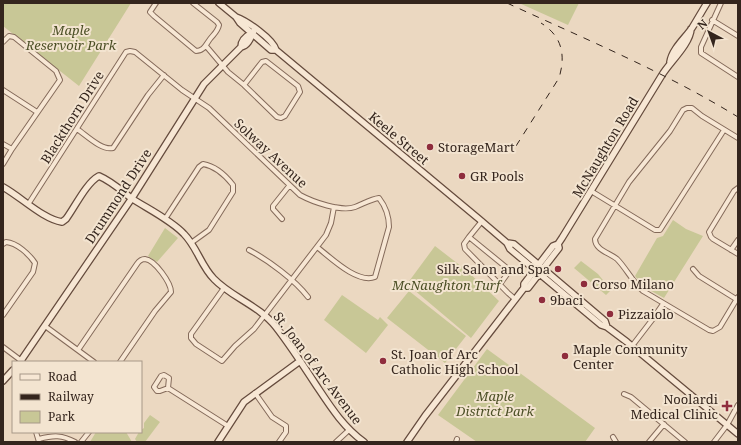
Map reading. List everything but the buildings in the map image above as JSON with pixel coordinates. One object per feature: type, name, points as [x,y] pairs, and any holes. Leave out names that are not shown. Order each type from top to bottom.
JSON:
[{"type":"street","points":[[156,3],[150,12],[196,51],[199,51],[206,46],[218,30],[219,25],[193,3]]},
{"type":"street","name":"Keele Street","points":[[219,3],[236,17],[240,23],[253,31],[271,50],[276,50],[507,243],[514,244],[539,269],[601,325],[607,327],[632,346],[738,434]]},
{"type":"street","name":"McNaughton Road","points":[[407,442],[515,299],[524,288],[528,288],[539,269],[559,248],[558,244],[670,62],[676,59],[691,35],[691,29],[707,3]]},
{"type":"street","points":[[721,3],[701,47],[701,53],[738,77]]},
{"type":"street","points":[[712,20],[738,36]]},
{"type":"street","name":"Drummond Drive","points":[[22,361],[132,198],[209,78],[241,47],[241,42],[253,31]]},
{"type":"street","points":[[3,42],[9,36],[14,37],[56,72],[60,80],[3,164]]},
{"type":"street","points":[[206,46],[228,72],[244,85],[272,114],[280,118],[285,116],[300,92],[298,86],[266,61],[262,62],[244,85]]},
{"type":"street","name":"Blackthorn Drive","points":[[28,203],[126,52],[135,52],[195,99]]},
{"type":"street","points":[[77,129],[102,147],[108,149],[113,148],[148,95],[164,75]]},
{"type":"street","points":[[3,90],[37,112]]},
{"type":"street","name":"Solway Avenue","points":[[195,99],[209,108],[252,150],[273,167],[289,186],[306,198],[334,207],[354,207],[379,198],[385,206],[389,219],[389,227],[380,255],[376,275],[372,278],[352,274],[317,247]]},
{"type":"street","points":[[693,269],[698,276],[737,298],[720,327],[713,331],[642,291],[616,259],[597,246],[595,239],[629,182],[670,131],[683,110],[692,108],[738,138]]},
{"type":"street","points":[[591,191],[655,230],[660,230],[724,130]]},
{"type":"street","points":[[3,144],[12,149]]},
{"type":"street","points":[[165,219],[199,167],[203,164],[222,174],[233,185],[233,192],[209,230],[191,243]]},
{"type":"street","name":"St. Joan of Arc Avenue","points":[[3,188],[55,221],[62,222],[66,219],[88,186],[95,178],[99,176],[106,179],[165,219],[184,234],[210,275],[224,288],[264,316],[276,328],[340,420],[349,430],[364,442]]},
{"type":"street","points":[[282,218],[273,209],[273,206],[289,186]]},
{"type":"street","points":[[738,188],[734,191],[709,232],[710,237],[738,254]]},
{"type":"street","points":[[224,288],[191,334],[192,341],[222,361],[235,346],[254,329],[326,235],[330,228],[334,207]]},
{"type":"street","points":[[482,222],[464,244],[465,249],[515,299]]},
{"type":"street","points":[[469,238],[507,268],[508,273],[500,284]]},
{"type":"street","points":[[732,250],[738,240]]},
{"type":"street","points":[[3,244],[6,242],[12,242],[35,262],[33,272],[3,314]]},
{"type":"street","points":[[249,250],[262,257],[291,280],[308,297]]},
{"type":"street","points":[[78,350],[137,264],[140,260],[146,259],[156,266],[166,279],[171,288],[171,292],[155,311],[121,361]]},
{"type":"street","points":[[632,346],[663,304]]},
{"type":"street","points":[[45,326],[93,361]]},
{"type":"street","points":[[3,347],[20,361]]},
{"type":"street","points":[[218,442],[240,406],[255,393],[300,361]]},
{"type":"street","points":[[3,381],[12,371]]},
{"type":"street","points":[[168,388],[228,426]]},
{"type":"street","points":[[255,393],[272,417],[286,426],[286,432],[279,442]]},
{"type":"street","points":[[624,394],[631,397],[686,442]]},
{"type":"street","points":[[714,442],[727,425],[738,406]]},
{"type":"street","points":[[649,442],[664,424]]},
{"type":"street","points":[[336,442],[349,430]]},
{"type":"street","points":[[81,442],[88,433]]},
{"type":"street","points":[[39,440],[51,436],[63,436],[75,442]]},
{"type":"street","points":[[613,437],[616,442]]},
{"type":"green space","name":"Maple Reservoir Park","points":[[3,3],[131,3],[79,86],[3,26]]},
{"type":"green space","points":[[519,3],[579,3],[568,25]]},
{"type":"green space","points":[[673,220],[686,229],[703,236],[664,298],[644,287],[635,276],[657,238],[663,236]]},
{"type":"green space","points":[[165,228],[178,238],[157,262],[148,256]]},
{"type":"green space","name":"McNaughton Turf","points":[[435,246],[466,270],[499,301],[471,338],[407,284]]},
{"type":"green space","points":[[581,261],[598,274],[611,290],[606,295],[574,268]]},
{"type":"green space","points":[[409,291],[466,336],[445,363],[387,318]]},
{"type":"green space","points":[[342,295],[378,320],[380,317],[388,325],[366,353],[324,320]]},
{"type":"green space","name":"Maple District Park","points":[[487,349],[595,428],[585,442],[477,442],[438,415]]},
{"type":"green space","points":[[150,415],[160,422],[145,442],[137,442],[135,439],[138,433],[142,433],[144,423]]},
{"type":"green space","points":[[95,433],[127,433],[132,442],[90,442]]},
{"type":"railway","points":[[507,3],[682,85],[738,117]]},
{"type":"railway","points":[[516,146],[559,78],[561,70],[562,54],[558,40],[554,34],[541,23]]},
{"type":"place","name":"StorageMart","points":[[430,147]]},
{"type":"place","name":"GR Pools","points":[[462,176]]},
{"type":"place","name":"Silk Salon and Spa","points":[[558,269]]},
{"type":"place","name":"Corso Milano","points":[[584,284]]},
{"type":"place","name":"9baci","points":[[542,300]]},
{"type":"place","name":"Pizzaiolo","points":[[610,314]]},
{"type":"place","name":"Maple Community Center","points":[[565,356]]},
{"type":"place","name":"St. Joan of Arc Catholic High School","points":[[383,361]]},
{"type":"place","name":"Noolardi Medical Clinic","points":[[727,406]]}]
